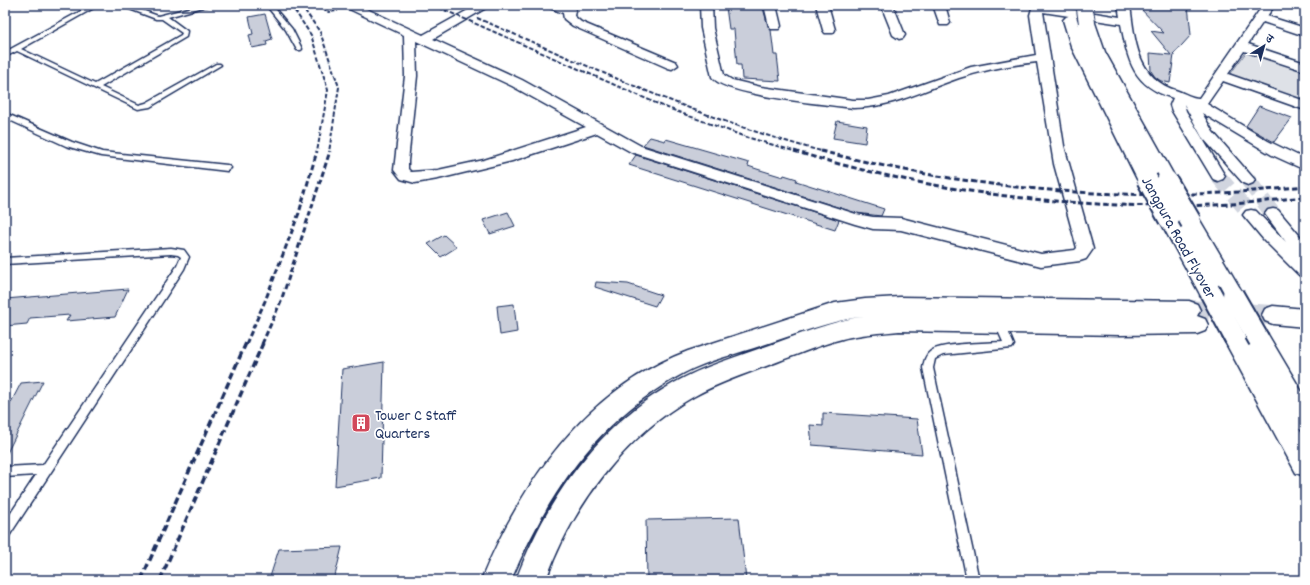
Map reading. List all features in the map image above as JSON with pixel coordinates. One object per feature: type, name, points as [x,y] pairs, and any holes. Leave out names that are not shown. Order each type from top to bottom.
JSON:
[{"type":"main road","name":"Jangpura Road Flyover","points":[[1071,5],[1071,20],[1074,32],[1120,128],[1305,464]]},
{"type":"main road","name":"Jangpura Road Flyover","points":[[1086,5],[1087,23],[1096,52],[1167,181],[1305,420]]},
{"type":"main road","points":[[496,580],[528,510],[552,472],[581,436],[610,409],[643,384],[677,366],[827,315],[860,308],[900,306],[1193,318],[1120,326],[899,322],[865,325],[834,332],[715,374],[682,390],[633,423],[608,448],[569,502],[531,580]]},
{"type":"main road","points":[[1305,318],[1277,322],[1305,332]]},
{"type":"main road","points":[[1274,366],[1305,396]]},
{"type":"street","points":[[349,5],[517,83],[636,149],[856,219],[873,223],[901,224],[1041,260],[1080,255],[1085,249],[1068,191],[1053,130],[1036,15],[1039,7],[1126,21]]},
{"type":"street","points":[[417,37],[485,5]]},
{"type":"street","points":[[552,5],[569,11],[577,24],[672,65]]},
{"type":"street","points":[[706,5],[707,28],[718,77],[722,80],[746,88],[853,104],[871,104],[896,99],[953,76],[1004,62],[1043,58]]},
{"type":"street","points":[[770,5],[775,26]]},
{"type":"street","points":[[822,5],[829,30]]},
{"type":"street","points":[[887,5],[899,35]]},
{"type":"street","points":[[939,5],[944,23]]},
{"type":"street","points":[[1124,5],[1126,21],[1138,66],[1153,86],[1188,100],[1240,132],[1305,166]]},
{"type":"street","points":[[1218,176],[1179,111],[1177,105],[1188,100],[1203,101],[1269,5]]},
{"type":"street","points":[[1260,17],[1305,32]]},
{"type":"street","points":[[417,37],[401,160],[401,170],[406,176],[415,178],[428,177],[477,167],[521,155],[597,128]]},
{"type":"street","points":[[1240,46],[1305,67]]},
{"type":"street","points":[[1220,76],[1305,106]]},
{"type":"street","points":[[1188,100],[1208,134],[1248,180]]},
{"type":"street","points":[[1273,214],[1293,240],[1305,252]]},
{"type":"street","points":[[1251,215],[1305,271]]},
{"type":"lane","points":[[5,56],[96,5]]},
{"type":"lane","points":[[122,5],[151,16],[164,17],[207,5]]},
{"type":"lane","points":[[269,5],[289,29],[299,49]]},
{"type":"lane","points":[[95,87],[184,36],[185,32],[164,17]]},
{"type":"lane","points":[[17,49],[133,105],[141,107],[148,105],[218,65]]},
{"type":"lane","points":[[5,115],[69,144],[101,154],[227,168]]},
{"type":"lane","points":[[5,261],[171,251],[181,252],[185,257],[181,267],[5,532]]},
{"type":"lane","points":[[973,580],[928,368],[928,359],[934,353],[938,352],[1009,345],[1000,324]]},
{"type":"lane","points":[[5,472],[46,470]]},
{"type":"shaded area","points":[[1247,51],[1305,70],[1305,103],[1229,76]]},
{"type":"building","points":[[1137,5],[1188,5],[1191,35],[1173,55],[1170,83],[1161,81],[1155,77],[1151,71],[1150,53],[1171,55],[1151,31],[1164,33]]},
{"type":"building","points":[[726,7],[763,8],[768,26],[771,30],[774,55],[777,55],[780,81],[742,79],[741,65],[737,65],[734,29],[729,29]]},
{"type":"building","points":[[265,14],[272,39],[266,41],[267,45],[252,48],[249,35],[253,34],[249,17]]},
{"type":"building","points":[[1259,106],[1292,118],[1274,142],[1246,126]]},
{"type":"building","points":[[837,121],[867,126],[865,143],[833,138]]},
{"type":"building","points":[[650,137],[665,141],[666,139],[749,163],[748,166],[783,177],[784,175],[797,179],[796,181],[884,209],[881,216],[856,213],[643,145]]},
{"type":"building","points":[[636,155],[839,220],[835,230],[629,165]]},
{"type":"building","points":[[508,212],[515,226],[490,234],[483,220]]},
{"type":"building","points":[[444,235],[457,247],[441,257],[428,244]]},
{"type":"building","points":[[596,282],[628,284],[661,295],[655,306],[595,287]]},
{"type":"building","points":[[128,289],[115,317],[66,321],[70,315],[30,318],[27,324],[5,326],[5,299]]},
{"type":"building","points":[[514,304],[517,332],[500,335],[497,306]]},
{"type":"building","name":"Tower C Staff Quarters","points":[[384,362],[381,478],[335,486],[342,369]]},
{"type":"building","points":[[43,381],[5,457],[5,414],[21,383]]},
{"type":"building","points":[[823,413],[917,419],[922,454],[812,445],[810,425],[823,426]]},
{"type":"building","points":[[739,518],[746,580],[647,580],[646,520]]},
{"type":"building","points":[[342,547],[334,580],[269,580],[279,549]]},
{"type":"tunnel","points":[[1218,176],[1251,215]]},
{"type":"tunnel","points":[[1248,180],[1273,214]]},
{"type":"tunnel","points":[[1189,310],[1273,315]]},
{"type":"railway","points":[[291,5],[311,35],[328,90],[317,152]]},
{"type":"railway","points":[[301,5],[320,32],[339,87],[329,152]]},
{"type":"railway","points":[[433,5],[665,107],[743,136],[797,152]]},
{"type":"railway","points":[[477,18],[605,74],[692,109],[736,125],[824,152]]},
{"type":"railway","points":[[246,344],[265,301],[299,213],[317,151]]},
{"type":"railway","points":[[262,344],[281,301],[330,151]]},
{"type":"railway","points":[[794,151],[844,165],[896,177],[1000,195],[1053,201],[1159,206],[1247,203],[1305,197]]},
{"type":"railway","points":[[824,152],[880,165],[940,176],[1001,185],[1061,191],[1122,194],[1183,194],[1244,192],[1305,186]]},
{"type":"railway","points":[[141,580],[246,343]]},
{"type":"railway","points":[[160,580],[263,343]]},
{"type":"place","name":"Tower C Staff Quarters","points":[[361,423]]}]
